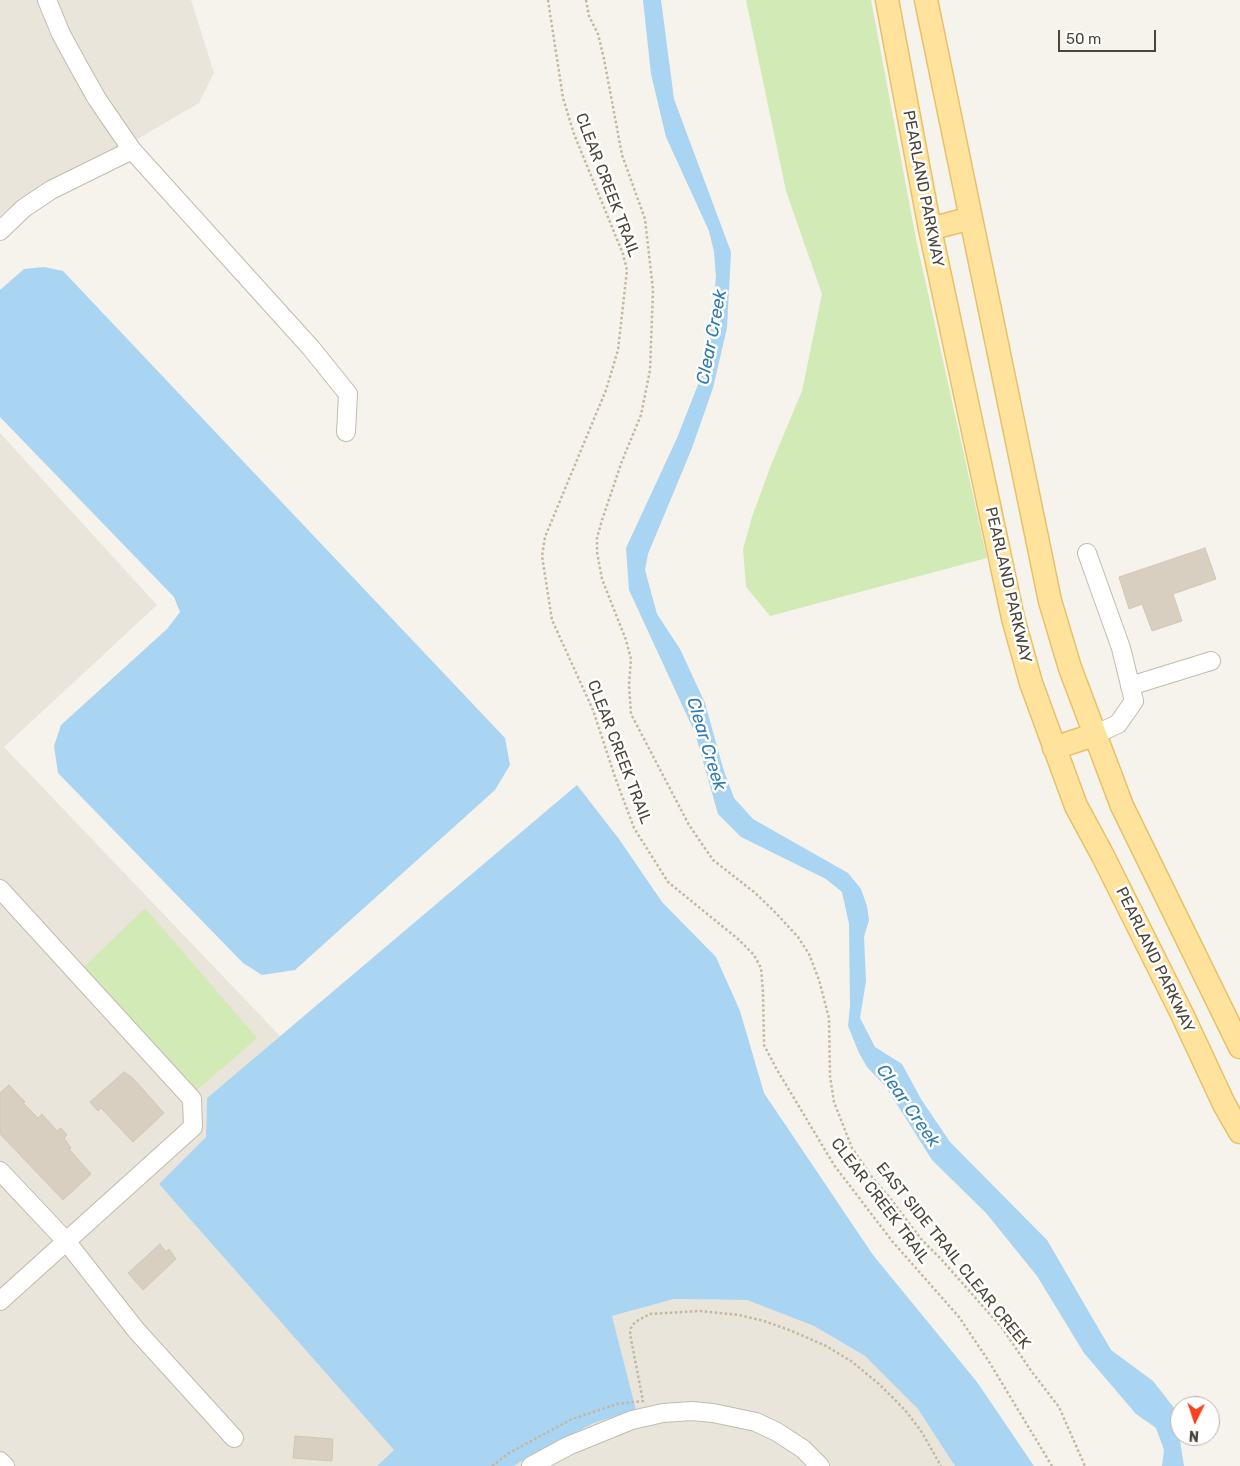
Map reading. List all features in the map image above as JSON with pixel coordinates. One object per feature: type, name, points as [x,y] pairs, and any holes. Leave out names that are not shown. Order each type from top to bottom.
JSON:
[{"type":"main road","name":"PEARLAND PARKWAY","points":[[887,0],[930,229],[1013,618],[1031,683],[1076,806],[1182,1014],[1224,1104],[1240,1132]]},
{"type":"main road","points":[[926,0],[1050,601],[1070,668],[1122,806],[1240,1046]]},
{"type":"main road","points":[[930,229],[971,218]]},
{"type":"main road","points":[[1054,748],[1094,735]]},
{"type":"street","points":[[47,0],[61,34],[79,67],[97,98],[132,150],[311,348],[348,394],[346,432]]},
{"type":"street","points":[[0,232],[24,208],[51,190],[132,150]]},
{"type":"street","points":[[1087,553],[1121,648],[1134,701],[1118,724],[1094,735]]},
{"type":"street","points":[[1130,686],[1211,661]]},
{"type":"street","points":[[0,889],[192,1099],[193,1127],[0,1301]]},
{"type":"street","points":[[0,1171],[66,1241],[136,1330],[234,1438]]},
{"type":"street","points":[[531,1466],[568,1446],[632,1420],[663,1413],[692,1411],[713,1413],[756,1422],[777,1432],[803,1449],[820,1466]]},
{"type":"street","points":[[0,1461],[5,1466]]},
{"type":"path","name":"CLEAR CREEK TRAIL","points":[[548,0],[563,98],[574,134],[623,254],[627,270],[618,350],[606,390],[545,537],[542,556],[552,620],[593,710],[615,778],[634,828],[668,882],[738,939],[754,955],[761,968],[764,1045],[776,1068],[834,1166],[892,1241],[959,1317],[988,1360],[1052,1466]]},
{"type":"path","name":"EAST SIDE TRAIL CLEAR CREEK","points":[[586,0],[589,16],[598,34],[604,59],[622,156],[645,219],[653,290],[650,370],[640,415],[602,520],[597,552],[602,579],[626,640],[631,659],[629,685],[631,714],[689,825],[713,860],[754,892],[774,911],[798,937],[809,954],[819,980],[829,1018],[830,1076],[834,1102],[852,1148],[872,1177],[921,1239],[1002,1328],[1058,1407],[1086,1466]]},
{"type":"path","points":[[492,1466],[509,1453],[572,1419],[617,1404],[643,1401],[630,1334],[631,1328],[635,1322],[650,1314],[699,1311],[739,1315],[792,1331],[826,1346],[850,1361],[879,1384],[904,1410],[921,1431],[941,1466]]},
{"type":"shaded area","points":[[0,0],[191,0],[214,73],[199,103],[0,220]]},
{"type":"shaded area","points":[[0,433],[157,605],[4,747],[280,1036],[207,1098],[206,1137],[159,1184],[395,1450],[377,1466],[0,1466]]},
{"type":"shaded area","points":[[674,1299],[747,1300],[814,1326],[865,1356],[919,1409],[955,1466],[514,1466],[529,1456],[594,1423],[636,1410],[612,1316]]},
{"type":"green space","points":[[746,0],[871,0],[917,244],[987,558],[770,616],[746,587],[743,549],[752,517],[771,465],[802,391],[822,294],[786,191]]},
{"type":"green space","points":[[145,908],[257,1038],[196,1091],[83,968]]},
{"type":"water","name":"Clear Creek","points":[[643,0],[661,0],[674,99],[731,252],[727,328],[713,388],[692,448],[648,554],[645,570],[657,614],[680,649],[705,703],[723,768],[734,798],[753,819],[848,873],[861,889],[867,906],[869,920],[864,937],[866,981],[860,1018],[875,1047],[902,1064],[921,1099],[950,1142],[1047,1240],[1111,1350],[1153,1381],[1170,1403],[1170,1446],[1181,1446],[1184,1466],[1162,1466],[1164,1450],[1156,1428],[1136,1414],[1084,1353],[1037,1276],[986,1213],[932,1160],[886,1087],[867,1067],[848,1026],[850,1006],[849,924],[842,892],[826,879],[741,837],[718,814],[695,733],[629,590],[626,548],[677,438],[699,382],[711,322],[716,277],[714,252],[709,231],[666,137],[651,74]]},
{"type":"water","points":[[44,267],[63,271],[505,738],[510,765],[495,790],[295,970],[262,975],[243,963],[58,773],[54,746],[61,725],[167,629],[180,612],[174,597],[0,417],[0,290],[24,269]]},
{"type":"water","points":[[577,785],[619,839],[662,902],[716,957],[740,1011],[764,1093],[873,1255],[977,1382],[1034,1466],[955,1466],[918,1409],[865,1356],[814,1326],[747,1300],[674,1299],[612,1316],[636,1410],[594,1423],[529,1456],[514,1466],[377,1466],[394,1450],[159,1184],[206,1137],[207,1098]]},
{"type":"building","points":[[1205,548],[1216,579],[1173,594],[1182,621],[1152,631],[1142,604],[1129,609],[1119,577]]},
{"type":"building","points":[[124,1072],[132,1077],[164,1113],[133,1142],[101,1108],[98,1111],[90,1102]]},
{"type":"building","points":[[9,1085],[38,1118],[42,1114],[57,1131],[61,1128],[67,1135],[64,1138],[71,1148],[69,1149],[91,1174],[63,1200],[0,1134],[0,1093]]},
{"type":"building","points":[[160,1244],[166,1252],[169,1249],[176,1259],[143,1290],[128,1273]]},
{"type":"building","points":[[295,1436],[333,1439],[332,1461],[293,1458]]}]
